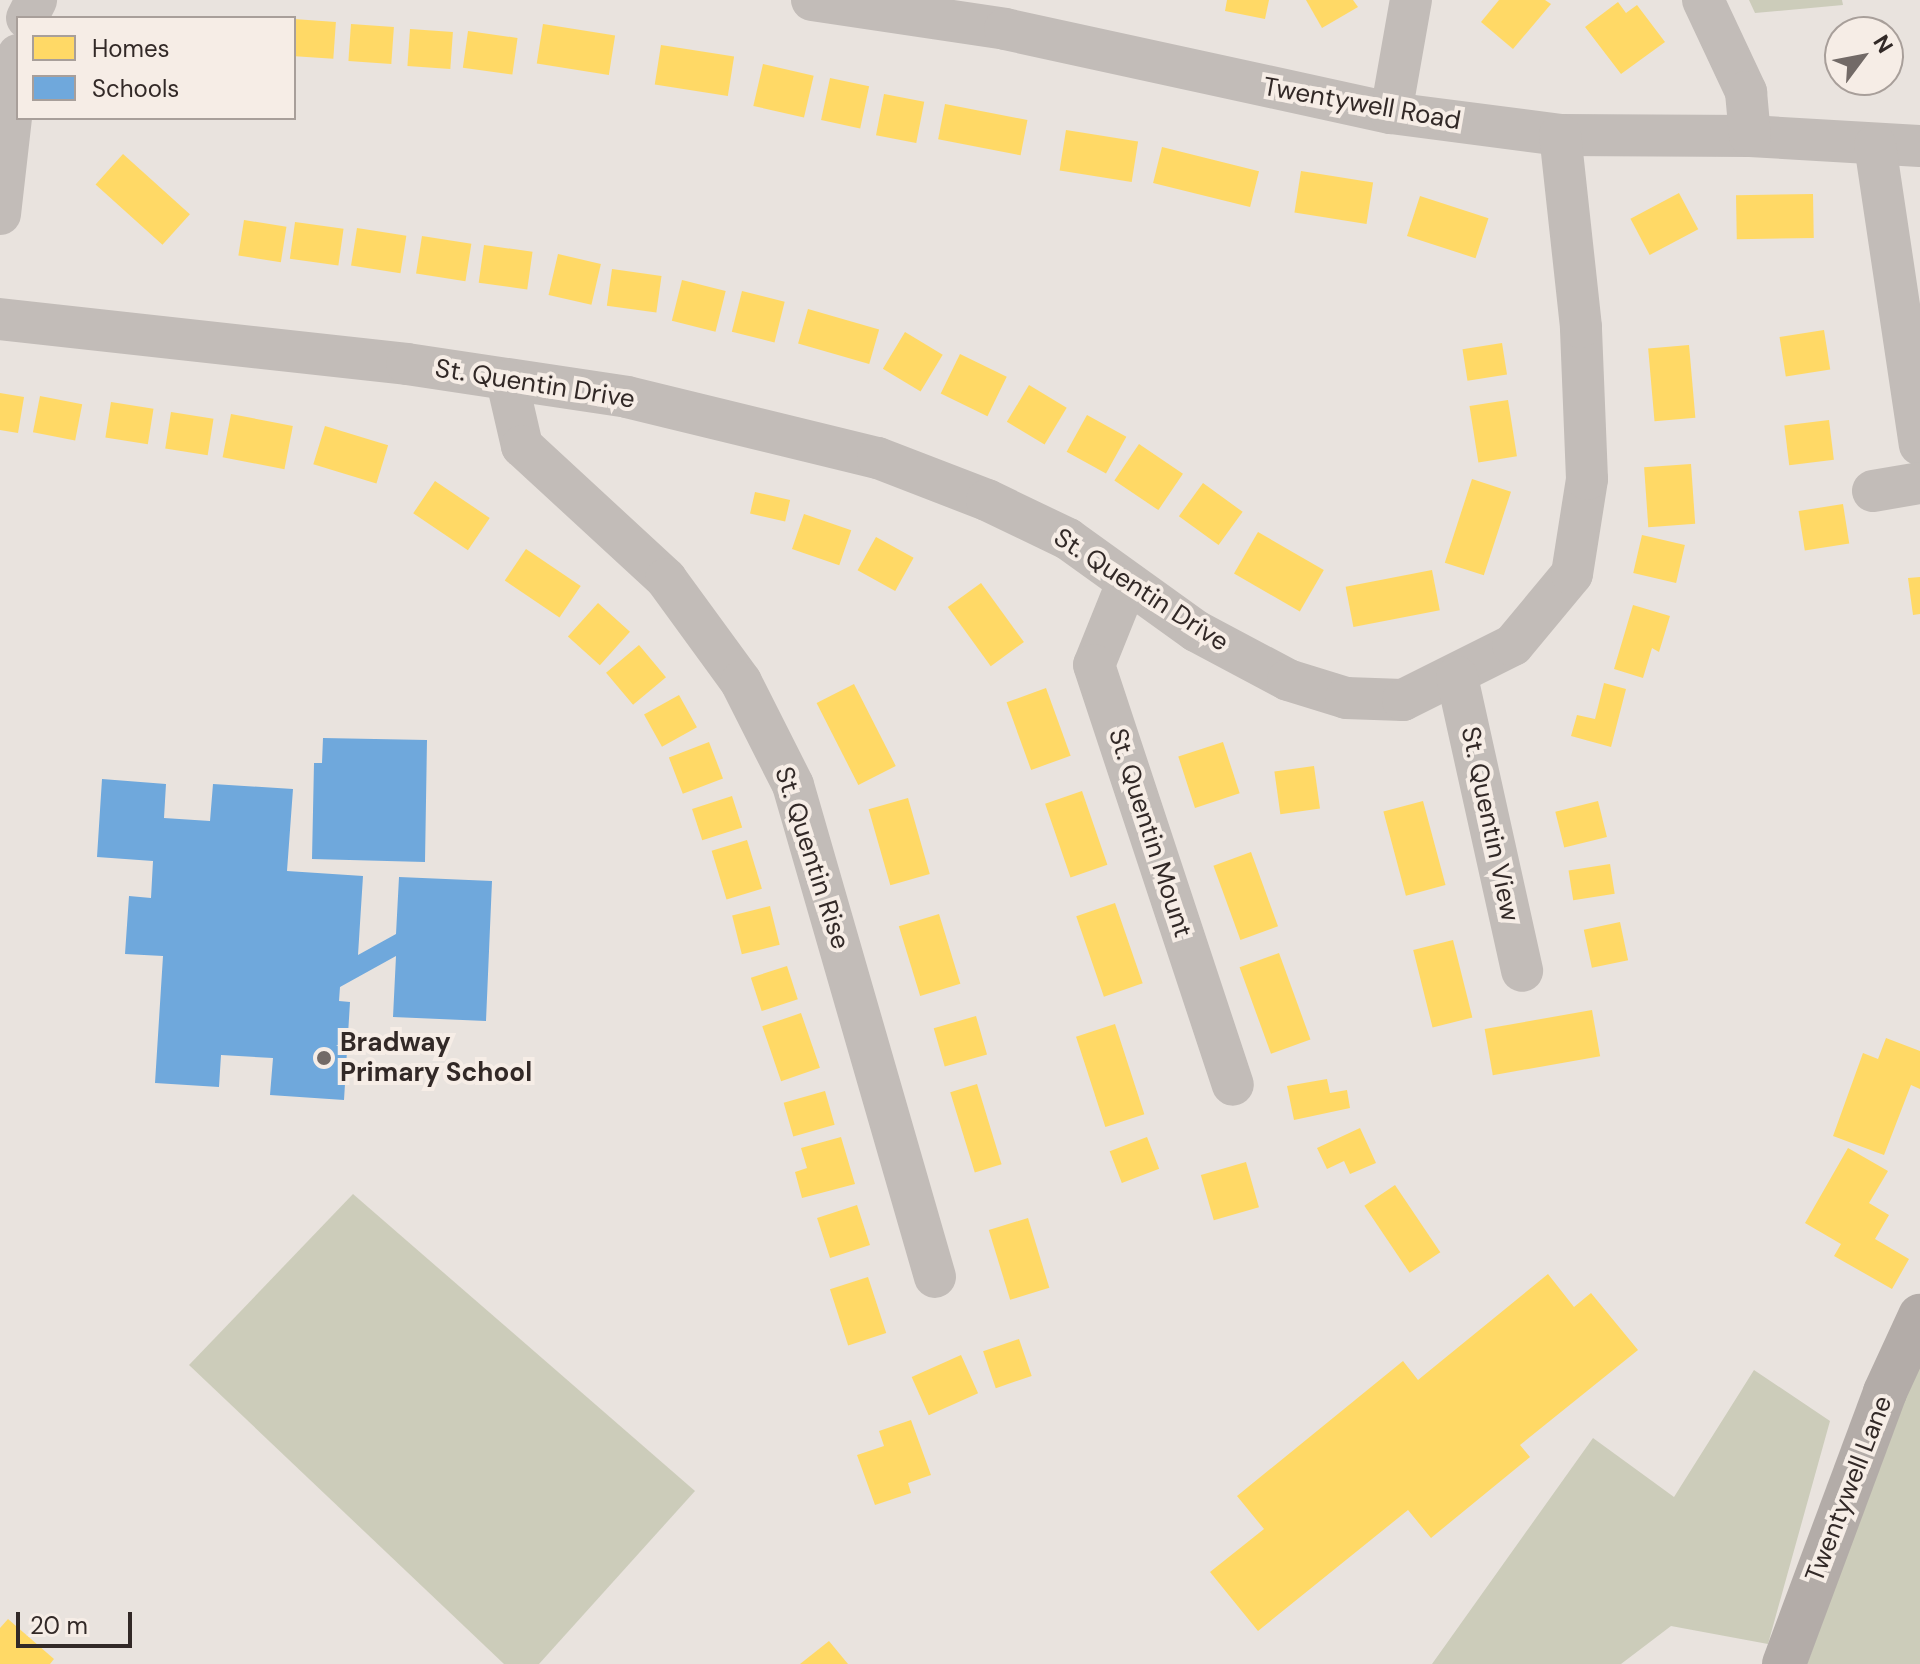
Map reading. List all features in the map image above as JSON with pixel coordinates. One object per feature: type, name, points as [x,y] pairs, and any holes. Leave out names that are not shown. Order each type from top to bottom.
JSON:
[{"type":"street","name":"Twentywell Road","points":[[812,0],[1005,29],[1391,113],[1560,135],[1750,136],[1920,146]]},
{"type":"street","points":[[1391,113],[1411,0]]},
{"type":"street","points":[[1703,0],[1746,92],[1750,136]]},
{"type":"street","points":[[0,214],[16,73]]},
{"type":"street","name":"St. Quentin Drive","points":[[0,319],[407,364],[627,397],[878,458],[987,500],[1068,539],[1196,631],[1288,680],[1346,698],[1403,700],[1457,677],[1513,645],[1572,574],[1587,479],[1581,327],[1560,135]]},
{"type":"street","points":[[1875,145],[1920,445]]},
{"type":"street","name":"St. Quentin Rise","points":[[507,381],[522,446],[604,527],[666,579],[741,682],[793,785],[935,1277]]},
{"type":"street","points":[[1873,491],[1920,483]]},
{"type":"street","name":"St. Quentin Mount","points":[[1127,583],[1094,665],[1233,1085]]},
{"type":"street","name":"St. Quentin View","points":[[1457,677],[1522,971]]},
{"type":"street","name":"Twentywell Lane","points":[[1784,1664],[1885,1392],[1920,1316]]},
{"type":"green space","points":[[1749,0],[1842,0],[1843,5],[1755,13]]},
{"type":"green space","points":[[353,1194],[695,1491],[539,1664],[504,1664],[189,1365]]},
{"type":"green space","points":[[1920,1365],[1920,1664],[1807,1664],[1906,1394]]},
{"type":"green space","points":[[1754,1370],[1830,1421],[1768,1644],[1671,1626],[1621,1664],[1432,1664],[1593,1438],[1674,1497]]},
{"type":"building: Homes","points":[[1227,0],[1269,0],[1265,19],[1225,11]]},
{"type":"building: Homes","points":[[1306,0],[1353,0],[1358,7],[1322,28]]},
{"type":"building: Homes","points":[[1499,0],[1545,0],[1551,4],[1513,49],[1481,22]]},
{"type":"building: Homes","points":[[1618,2],[1626,13],[1637,5],[1665,42],[1621,74],[1585,27]]},
{"type":"building: Homes","points":[[296,19],[336,22],[333,59],[296,56]]},
{"type":"building: Homes","points":[[351,24],[394,27],[391,64],[348,61]]},
{"type":"building: Homes","points":[[543,24],[615,35],[609,75],[537,64]]},
{"type":"building: Homes","points":[[410,29],[453,32],[450,69],[407,66]]},
{"type":"building: Homes","points":[[468,31],[518,38],[512,75],[463,68]]},
{"type":"building: Homes","points":[[661,45],[734,57],[728,96],[655,85]]},
{"type":"building: Homes","points":[[763,64],[814,76],[804,118],[753,106]]},
{"type":"building: Homes","points":[[830,78],[869,86],[860,128],[821,120]]},
{"type":"building: Homes","points":[[884,94],[924,102],[916,143],[876,135]]},
{"type":"building: Homes","points":[[945,104],[1027,120],[1021,155],[938,139]]},
{"type":"building: Homes","points":[[1066,130],[1138,141],[1132,182],[1060,170]]},
{"type":"building: Homes","points":[[1162,147],[1259,171],[1250,207],[1153,183]]},
{"type":"building: Homes","points":[[123,154],[190,214],[162,245],[96,184]]},
{"type":"building: Homes","points":[[1301,171],[1373,182],[1367,224],[1294,212]]},
{"type":"building: Homes","points":[[1679,193],[1698,229],[1650,255],[1630,219]]},
{"type":"building: Homes","points":[[1813,194],[1814,238],[1737,239],[1736,195]]},
{"type":"building: Homes","points":[[1420,196],[1488,218],[1475,258],[1407,236]]},
{"type":"building: Homes","points":[[244,220],[286,227],[281,262],[238,256]]},
{"type":"building: Homes","points":[[295,222],[344,229],[338,265],[290,259]]},
{"type":"building: Homes","points":[[357,228],[406,236],[400,273],[351,266]]},
{"type":"building: Homes","points":[[422,236],[471,244],[465,281],[416,274]]},
{"type":"building: Homes","points":[[484,245],[533,252],[527,289],[479,283]]},
{"type":"building: Homes","points":[[558,254],[601,264],[591,305],[549,295]]},
{"type":"building: Homes","points":[[612,269],[662,276],[656,313],[607,306]]},
{"type":"building: Homes","points":[[682,280],[726,291],[716,332],[672,321]]},
{"type":"building: Homes","points":[[742,291],[785,302],[775,342],[732,332]]},
{"type":"building: Homes","points":[[808,309],[879,329],[869,364],[798,344]]},
{"type":"building: Homes","points":[[1824,330],[1830,370],[1786,377],[1780,337]]},
{"type":"building: Homes","points":[[905,332],[943,355],[921,392],[883,369]]},
{"type":"building: Homes","points":[[1502,343],[1507,375],[1467,381],[1462,349]]},
{"type":"building: Homes","points":[[1689,345],[1695,418],[1655,421],[1648,349]]},
{"type":"building: Homes","points":[[960,354],[1007,377],[987,416],[941,394]]},
{"type":"building: Homes","points":[[1029,385],[1067,408],[1045,445],[1007,422]]},
{"type":"building: Homes","points":[[0,393],[24,397],[18,433],[0,430]]},
{"type":"building: Homes","points":[[40,396],[82,404],[75,441],[33,432]]},
{"type":"building: Homes","points":[[1508,400],[1517,456],[1478,462],[1469,406]]},
{"type":"building: Homes","points":[[111,402],[153,409],[148,444],[105,438]]},
{"type":"building: Homes","points":[[171,412],[213,419],[208,455],[165,449]]},
{"type":"building: Homes","points":[[231,414],[293,426],[284,469],[223,457]]},
{"type":"building: Homes","points":[[1087,415],[1126,437],[1106,474],[1067,452]]},
{"type":"building: Homes","points":[[1829,420],[1834,460],[1789,465],[1784,425]]},
{"type":"building: Homes","points":[[325,426],[388,445],[376,484],[313,464]]},
{"type":"building: Homes","points":[[1139,444],[1183,474],[1158,510],[1114,480]]},
{"type":"building: Homes","points":[[1691,464],[1695,524],[1648,527],[1644,467]]},
{"type":"building: Homes","points":[[1472,479],[1511,492],[1484,575],[1445,563]]},
{"type":"building: Homes","points":[[435,481],[490,518],[468,550],[413,513]]},
{"type":"building: Homes","points":[[1203,483],[1243,512],[1219,545],[1179,516]]},
{"type":"building: Homes","points":[[755,492],[790,500],[785,522],[750,513]]},
{"type":"building: Homes","points":[[1843,504],[1849,544],[1805,551],[1799,511]]},
{"type":"building: Homes","points":[[804,514],[851,530],[839,565],[792,549]]},
{"type":"building: Homes","points":[[1258,532],[1324,570],[1300,612],[1234,574]]},
{"type":"building: Homes","points":[[1642,535],[1685,545],[1676,583],[1633,573]]},
{"type":"building: Homes","points":[[876,537],[914,558],[895,591],[858,570]]},
{"type":"building: Homes","points":[[526,549],[581,586],[559,617],[505,581]]},
{"type":"building: Homes","points":[[1432,570],[1440,610],[1353,627],[1346,587]]},
{"type":"building: Homes","points":[[1920,577],[1920,614],[1913,615],[1908,578]]},
{"type":"building: Homes","points":[[981,583],[1024,642],[991,666],[948,607]]},
{"type":"building: Homes","points":[[598,603],[630,632],[600,665],[568,636]]},
{"type":"building: Homes","points":[[1633,605],[1670,616],[1659,652],[1652,648],[1643,678],[1614,669]]},
{"type":"building: Homes","points":[[639,645],[666,677],[633,705],[606,673]]},
{"type":"building: Homes","points":[[1604,683],[1626,689],[1611,747],[1571,736],[1577,715],[1595,719]]},
{"type":"building: Homes","points":[[854,684],[896,766],[858,785],[817,703]]},
{"type":"building: Homes","points":[[1046,688],[1071,756],[1031,770],[1007,702]]},
{"type":"building: Homes","points":[[679,695],[697,727],[662,747],[644,714]]},
{"type":"building: Homes","points":[[709,742],[723,778],[683,794],[669,757]]},
{"type":"building: Homes","points":[[1223,742],[1240,793],[1195,808],[1178,757]]},
{"type":"building: Homes","points":[[1314,766],[1320,809],[1280,814],[1274,772]]},
{"type":"building: Homes","points":[[1082,791],[1107,865],[1071,877],[1045,804]]},
{"type":"building: Homes","points":[[732,796],[742,827],[702,840],[692,809]]},
{"type":"building: Homes","points":[[908,798],[930,874],[890,885],[869,809]]},
{"type":"building: Homes","points":[[1423,801],[1446,885],[1406,896],[1383,812]]},
{"type":"building: Homes","points":[[1598,801],[1607,837],[1564,848],[1555,812]]},
{"type":"building: Homes","points":[[747,840],[762,889],[727,900],[712,851]]},
{"type":"building: Homes","points":[[1251,852],[1278,926],[1240,940],[1213,866]]},
{"type":"building: Homes","points":[[1610,864],[1615,894],[1573,900],[1569,871]]},
{"type":"building: Homes","points":[[1115,903],[1143,983],[1104,997],[1076,916]]},
{"type":"building: Homes","points":[[770,906],[780,945],[742,954],[732,915]]},
{"type":"building: Homes","points":[[939,914],[960,984],[920,996],[899,926]]},
{"type":"building: Homes","points":[[1620,922],[1628,960],[1592,968],[1584,930]]},
{"type":"building: Homes","points":[[1453,940],[1472,1018],[1433,1028],[1413,950]]},
{"type":"building: Homes","points":[[1279,953],[1310,1039],[1271,1054],[1240,967]]},
{"type":"building: Homes","points":[[787,966],[798,999],[762,1011],[751,978]]},
{"type":"building: Homes","points":[[1592,1010],[1600,1056],[1493,1075],[1485,1029]]},
{"type":"building: Homes","points":[[801,1013],[820,1068],[781,1081],[762,1026]]},
{"type":"building: Homes","points":[[976,1016],[987,1054],[945,1067],[934,1028]]},
{"type":"building: Homes","points":[[1115,1024],[1144,1114],[1105,1127],[1076,1037]]},
{"type":"building: Homes","points":[[1886,1038],[1920,1051],[1920,1089],[1911,1085],[1884,1155],[1833,1136],[1863,1053],[1878,1059]]},
{"type":"building: Homes","points":[[1327,1079],[1330,1093],[1347,1090],[1350,1108],[1294,1120],[1287,1086]]},
{"type":"building: Homes","points":[[977,1084],[1002,1164],[975,1173],[950,1092]]},
{"type":"building: Homes","points":[[825,1091],[835,1125],[793,1136],[784,1103]]},
{"type":"building: Homes","points":[[1360,1128],[1376,1163],[1350,1174],[1344,1161],[1327,1169],[1317,1148]]},
{"type":"building: Homes","points":[[841,1137],[855,1184],[802,1198],[795,1172],[807,1168],[801,1148]]},
{"type":"building: Homes","points":[[1147,1137],[1159,1169],[1122,1183],[1110,1151]]},
{"type":"building: Homes","points":[[1848,1148],[1888,1171],[1869,1203],[1889,1215],[1875,1239],[1909,1259],[1892,1289],[1834,1256],[1841,1244],[1805,1223]]},
{"type":"building: Homes","points":[[1246,1162],[1259,1207],[1214,1220],[1201,1175]]},
{"type":"building: Homes","points":[[1395,1185],[1440,1252],[1410,1273],[1364,1206]]},
{"type":"building: Homes","points":[[857,1205],[870,1245],[830,1258],[817,1218]]},
{"type":"building: Homes","points":[[1028,1218],[1049,1288],[1010,1300],[989,1230]]},
{"type":"building: Homes","points":[[1548,1274],[1574,1307],[1591,1293],[1638,1350],[1520,1445],[1530,1457],[1431,1538],[1408,1510],[1258,1631],[1210,1572],[1264,1529],[1237,1496],[1403,1361],[1418,1380]]},
{"type":"building: Homes","points":[[868,1277],[886,1333],[848,1345],[830,1289]]},
{"type":"building: Homes","points":[[1019,1339],[1032,1376],[996,1388],[983,1351]]},
{"type":"building: Homes","points":[[961,1355],[978,1393],[929,1415],[912,1377]]},
{"type":"building: Homes","points":[[911,1420],[931,1475],[908,1483],[911,1493],[875,1505],[857,1455],[884,1446],[879,1431]]},
{"type":"building: Homes","points":[[8,1619],[54,1659],[50,1664],[0,1664],[0,1628]]},
{"type":"building: Homes","points":[[829,1641],[848,1664],[800,1664]]},
{"type":"building: Schools","points":[[323,738],[427,740],[425,862],[312,859],[314,763],[322,763]]},
{"type":"building: Schools","points":[[102,779],[166,784],[164,818],[210,821],[213,784],[293,789],[287,871],[363,876],[358,955],[396,934],[399,877],[492,881],[486,1021],[393,1017],[396,956],[340,987],[339,1001],[350,1002],[344,1100],[270,1095],[273,1058],[221,1055],[219,1087],[155,1083],[163,956],[125,954],[129,896],[151,898],[153,861],[97,857]]},
{"type":"place","name":"Bradway Primary School","points":[[324,1058]]}]
